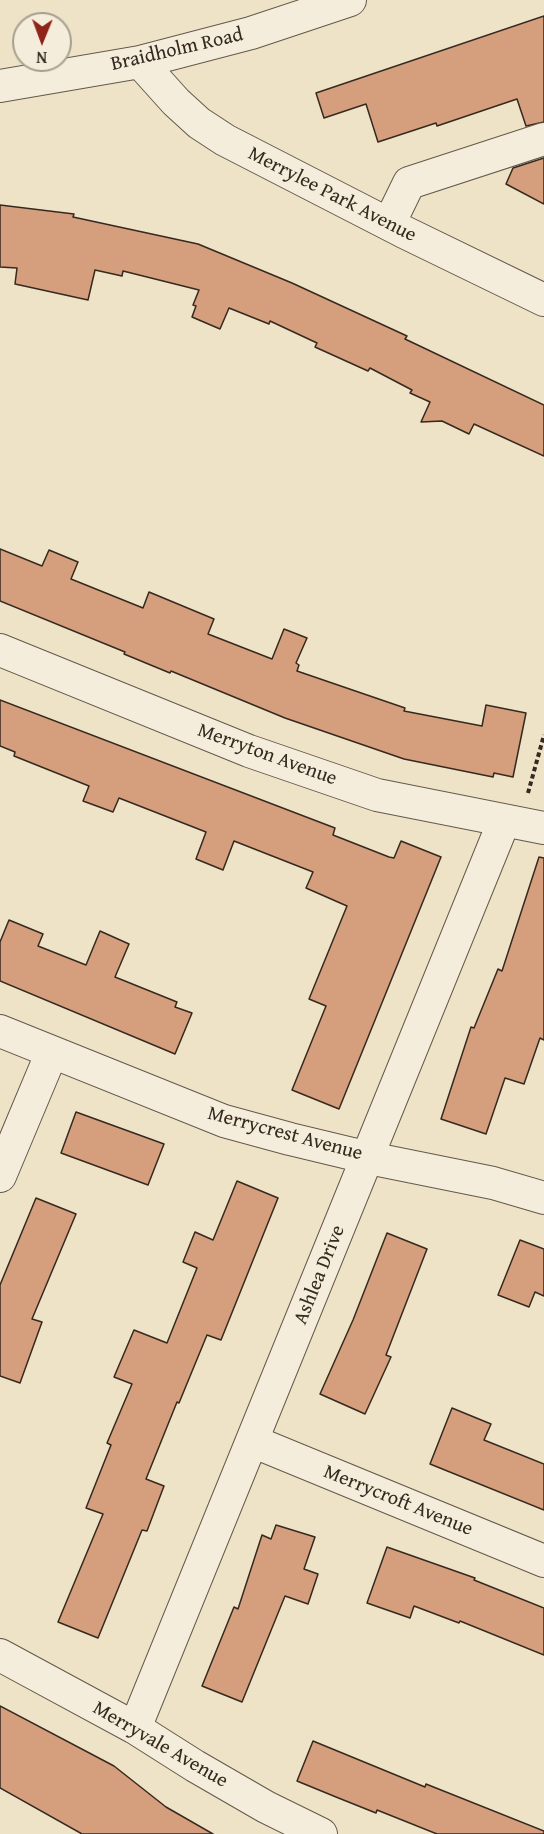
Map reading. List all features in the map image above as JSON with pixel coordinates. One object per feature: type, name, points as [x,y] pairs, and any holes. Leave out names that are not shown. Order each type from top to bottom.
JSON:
[{"type":"street","name":"Braidholm Road","points":[[0,86],[140,62],[251,33],[350,0]]},
{"type":"street","name":"Merrylee Park Avenue","points":[[140,62],[176,102],[216,135],[544,300]]},
{"type":"street","points":[[389,224],[409,183],[544,139]]},
{"type":"street","name":"Merryton Avenue","points":[[0,650],[249,751],[377,795],[524,824]]},
{"type":"street","name":"Ashlea Drive","points":[[135,1728],[369,1158],[524,824]]},
{"type":"street","name":"Merrycrest Avenue","points":[[0,1031],[224,1121],[369,1158],[493,1183],[544,1198]]},
{"type":"street","points":[[0,1176],[51,1052]]},
{"type":"street","name":"Merrycroft Avenue","points":[[252,1441],[544,1561]]},
{"type":"street","name":"Merryvale Avenue","points":[[0,1655],[135,1728],[266,1807],[321,1834]]},
{"type":"path","points":[[524,824],[529,785],[544,735]]},
{"type":"building","points":[[544,16],[544,122],[526,126],[517,99],[437,126],[436,123],[378,142],[366,104],[324,118],[316,93]]},
{"type":"building","points":[[544,158],[544,204],[506,184],[513,168]]},
{"type":"building","points":[[0,205],[74,214],[73,217],[198,244],[292,283],[407,336],[405,339],[544,405],[544,456],[474,424],[469,434],[442,421],[421,422],[430,402],[410,393],[412,390],[370,368],[368,371],[315,347],[317,343],[270,321],[269,324],[229,308],[220,329],[192,317],[196,306],[193,305],[199,290],[123,271],[122,276],[95,270],[88,300],[15,284],[17,268],[0,267]]},
{"type":"building","points":[[0,549],[42,566],[49,550],[78,562],[71,579],[143,608],[149,592],[214,619],[208,634],[272,659],[284,629],[307,638],[296,663],[299,665],[297,671],[405,708],[404,711],[482,726],[486,705],[526,713],[513,777],[494,773],[493,777],[404,759],[285,718],[171,671],[170,673],[0,601]]},
{"type":"building","points":[[0,700],[335,828],[333,835],[389,857],[394,858],[401,841],[441,857],[339,1109],[292,1090],[326,1006],[309,999],[347,906],[306,888],[313,872],[234,841],[223,870],[196,859],[206,832],[119,798],[113,812],[83,801],[89,786],[14,756],[15,752],[0,746]]},
{"type":"building","points":[[539,857],[544,858],[544,1040],[540,1038],[524,1084],[505,1078],[486,1134],[441,1119],[471,1027],[474,1028],[498,969],[502,971]]},
{"type":"building","points":[[9,920],[43,934],[38,946],[86,965],[100,931],[129,944],[115,977],[177,1002],[175,1007],[192,1013],[175,1054],[0,981],[0,942]]},
{"type":"building","points":[[76,1112],[164,1144],[148,1185],[61,1153]]},
{"type":"building","points":[[237,1181],[278,1198],[221,1340],[207,1335],[179,1403],[177,1402],[146,1479],[164,1486],[147,1531],[142,1530],[98,1638],[58,1622],[103,1514],[86,1508],[111,1445],[107,1443],[132,1384],[114,1377],[134,1330],[167,1343],[197,1268],[183,1262],[195,1232],[213,1240]]},
{"type":"building","points":[[36,1198],[76,1214],[32,1319],[42,1322],[20,1383],[0,1376],[0,1285]]},
{"type":"building","points":[[387,1233],[427,1249],[386,1355],[391,1357],[365,1414],[320,1394],[353,1320]]},
{"type":"building","points":[[520,1240],[544,1249],[544,1296],[535,1292],[529,1307],[498,1295]]},
{"type":"building","points":[[452,1408],[491,1424],[484,1440],[544,1464],[544,1510],[430,1464]]},
{"type":"building","points":[[276,1525],[315,1537],[304,1569],[318,1574],[308,1604],[285,1596],[242,1702],[202,1686],[234,1607],[238,1609],[262,1535],[271,1539]]},
{"type":"building","points":[[387,1547],[475,1578],[474,1580],[544,1608],[544,1655],[460,1621],[459,1623],[414,1606],[410,1618],[367,1603]]},
{"type":"building","points":[[0,1706],[114,1766],[166,1807],[213,1834],[82,1834],[0,1788]]},
{"type":"building","points":[[313,1741],[425,1787],[426,1784],[544,1831],[544,1834],[437,1834],[377,1810],[376,1813],[336,1797],[297,1781]]}]
